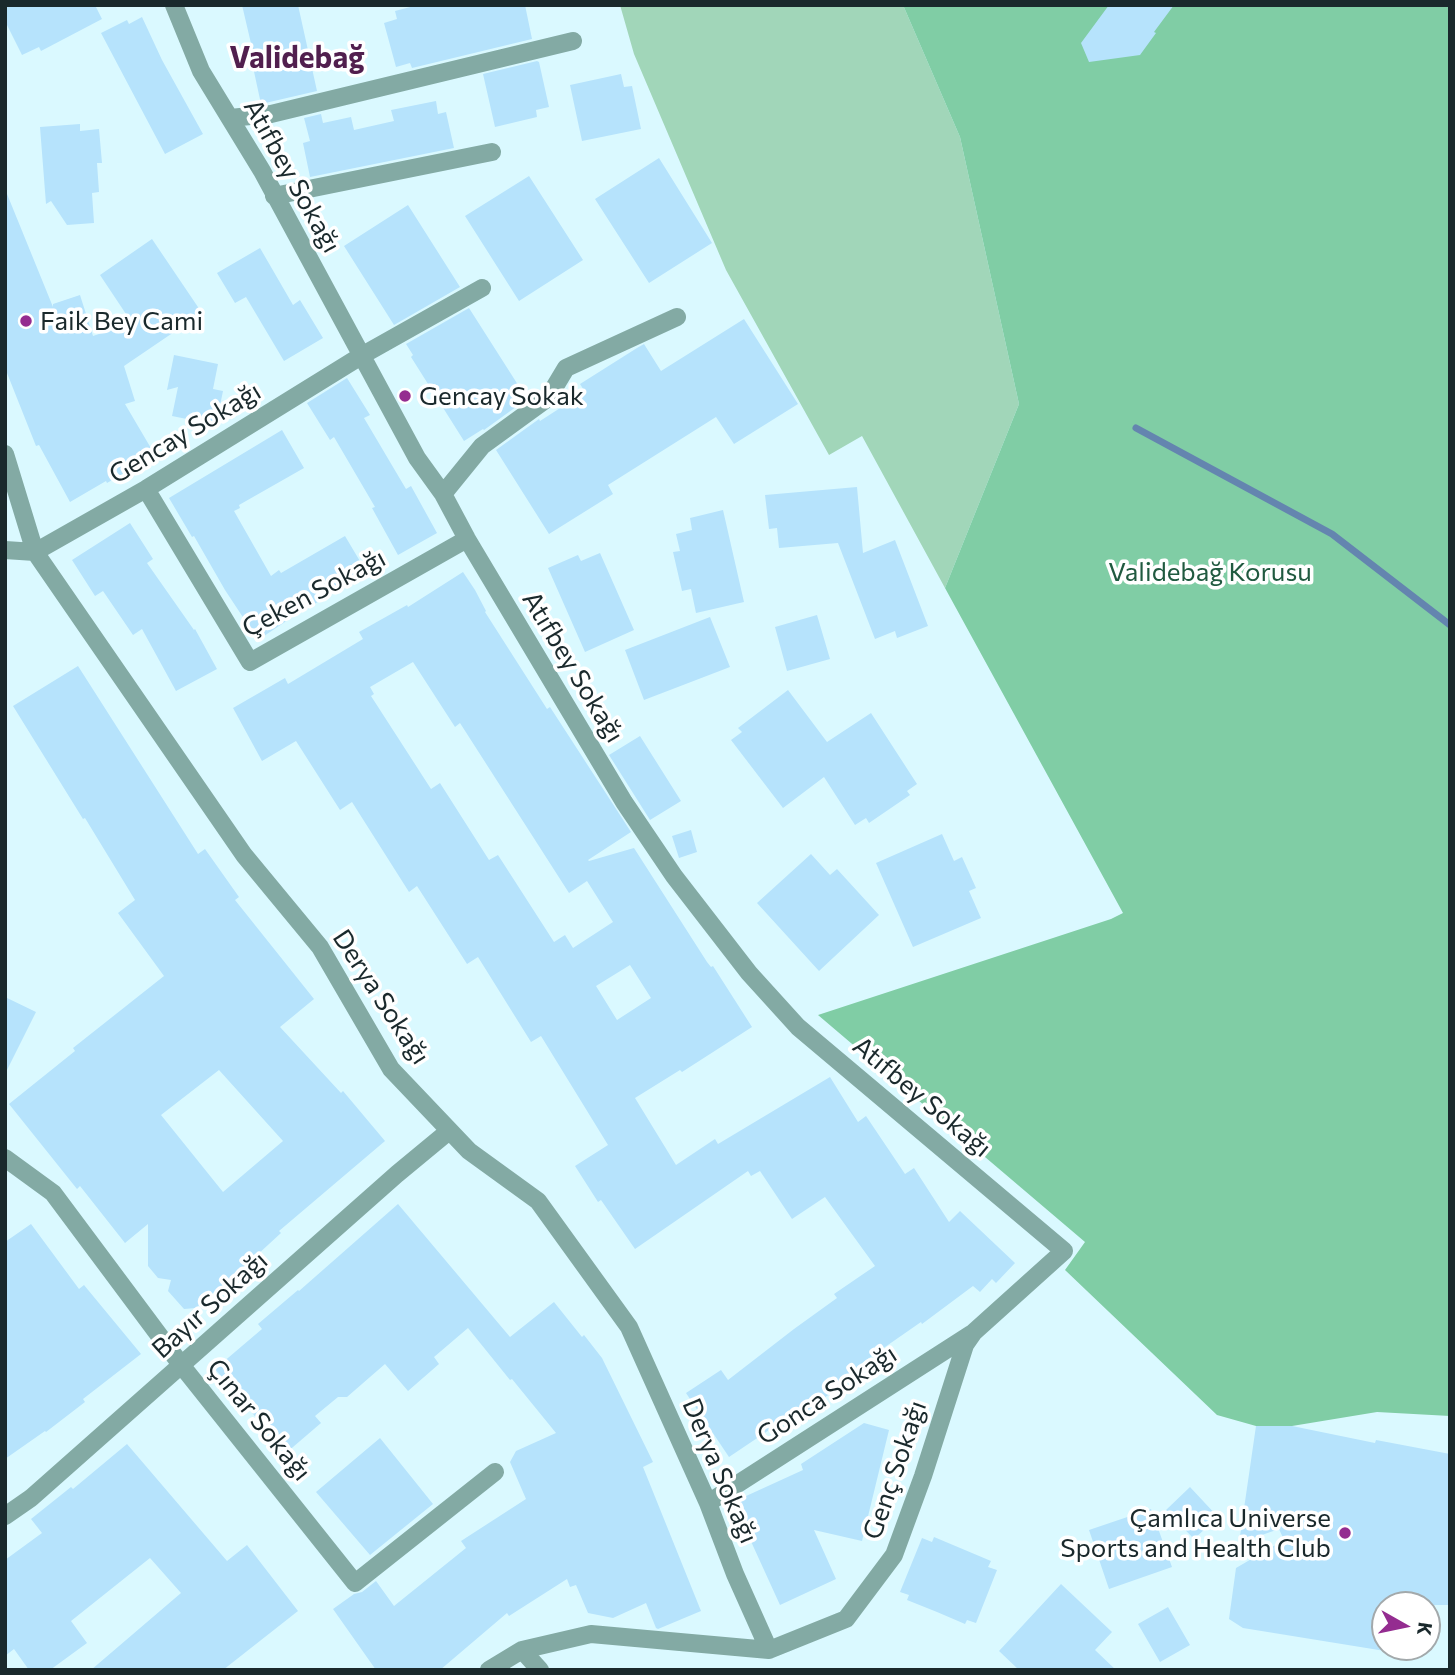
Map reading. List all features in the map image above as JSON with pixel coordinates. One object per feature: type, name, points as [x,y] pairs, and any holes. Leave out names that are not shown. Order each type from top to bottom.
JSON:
[{"type":"street","name":"Atıfbey Sokağı","points":[[174,5],[201,71],[262,171],[417,458],[443,494],[624,803],[691,900],[749,973],[798,1027],[1064,1251]]},
{"type":"street","points":[[230,118],[271,114],[573,41]]},
{"type":"street","points":[[274,197],[492,152]]},
{"type":"street","name":"Gencay Sokağı","points":[[35,552],[146,489],[361,356],[482,288]]},
{"type":"street","points":[[443,494],[482,446],[548,398],[566,368],[677,317]]},
{"type":"street","name":"Derya Sokağı","points":[[5,454],[35,552],[244,855],[320,947],[391,1069],[469,1151],[538,1201],[629,1327],[708,1503],[735,1574],[769,1650]]},
{"type":"street","name":"Çeken Sokağı","points":[[146,489],[250,662],[467,539]]},
{"type":"street","points":[[5,550],[35,552]]},
{"type":"street","name":"Bayır Sokağı","points":[[5,1516],[32,1499],[397,1174],[449,1131]]},
{"type":"street","name":"Çınar Sokağı","points":[[5,1158],[53,1193],[181,1366],[355,1583],[495,1472]]},
{"type":"street","name":"Genç Sokağı","points":[[489,1670],[522,1650],[591,1634],[769,1650],[846,1619],[894,1555],[923,1476],[965,1345],[974,1332],[1064,1251]]},
{"type":"street","name":"Gonca Sokağı","points":[[708,1503],[974,1332]]},
{"type":"street","points":[[522,1650],[540,1670]]},
{"type":"green space","points":[[620,5],[903,5],[960,137],[1019,404],[945,588],[862,436],[829,455],[726,270],[634,54]]},
{"type":"green space","name":"Validebağ Korusu","points":[[903,5],[1450,5],[1450,1416],[1377,1412],[1292,1426],[1256,1426],[1217,1415],[1065,1270],[1085,1242],[818,1015],[1123,913],[945,588],[1019,404],[960,137]]},
{"type":"building","points":[[5,5],[95,5],[102,19],[41,51],[39,47],[22,55],[5,21]]},
{"type":"building","points":[[242,5],[298,5],[317,91],[261,104]]},
{"type":"building","points":[[418,5],[525,5],[532,39],[412,68],[410,63],[396,67],[384,23],[397,19],[395,11]]},
{"type":"building","points":[[1109,5],[1174,5],[1140,55],[1089,62],[1081,43]]},
{"type":"building","points":[[142,17],[162,60],[203,134],[165,154],[101,33],[127,20],[129,24]]},
{"type":"building","points":[[537,61],[549,107],[536,110],[537,117],[495,127],[483,74]]},
{"type":"building","points":[[621,74],[624,87],[632,86],[641,129],[582,141],[570,85]]},
{"type":"building","points":[[436,101],[438,114],[446,112],[454,148],[310,177],[303,143],[310,141],[304,118],[321,114],[323,123],[351,117],[354,130],[394,121],[391,110]]},
{"type":"building","points":[[80,124],[80,131],[99,129],[102,163],[97,163],[99,192],[92,193],[94,223],[67,225],[51,201],[46,204],[40,127]]},
{"type":"building","points":[[659,158],[712,243],[649,283],[595,199]]},
{"type":"building","points":[[529,176],[583,260],[519,301],[465,216]]},
{"type":"building","points":[[5,189],[53,307],[53,304],[80,295],[93,336],[132,323],[100,275],[152,239],[202,313],[124,366],[135,401],[125,404],[155,455],[70,502],[39,445],[36,446],[5,368]]},
{"type":"building","points":[[408,205],[460,287],[394,325],[344,246]]},
{"type":"building","points":[[260,248],[293,305],[300,300],[323,338],[284,361],[246,297],[235,303],[217,273]]},
{"type":"building","points":[[469,308],[527,399],[464,441],[411,357],[413,355],[406,344]]},
{"type":"building","points":[[744,319],[798,404],[734,444],[716,417],[608,485],[613,494],[549,534],[496,450],[539,419],[540,421],[585,392],[580,384],[644,344],[661,371]]},
{"type":"building","points":[[174,355],[218,364],[213,389],[223,391],[216,425],[172,416],[178,387],[167,390]]},
{"type":"building","points":[[347,378],[370,415],[364,418],[406,489],[411,486],[437,533],[398,555],[372,508],[375,507],[334,437],[330,440],[307,403]]},
{"type":"building","points":[[282,430],[304,468],[239,505],[240,508],[234,511],[271,576],[279,570],[281,573],[345,536],[367,573],[258,640],[169,498]]},
{"type":"building","points":[[857,487],[863,553],[895,540],[928,626],[897,638],[895,631],[875,639],[838,543],[779,548],[777,528],[769,529],[765,495]]},
{"type":"building","points":[[723,510],[744,602],[696,613],[691,589],[682,591],[673,552],[680,551],[676,534],[692,530],[690,518]]},
{"type":"building","points":[[130,523],[153,559],[147,563],[195,629],[217,669],[176,691],[142,629],[133,635],[103,591],[95,596],[72,560]]},
{"type":"building","points":[[600,553],[634,630],[585,652],[548,568],[578,555],[581,561]]},
{"type":"building","points":[[463,572],[485,612],[547,709],[550,707],[631,832],[588,860],[634,848],[752,1027],[682,1072],[680,1070],[635,1098],[676,1165],[715,1139],[718,1144],[830,1077],[858,1122],[866,1116],[905,1174],[914,1168],[949,1222],[960,1211],[1015,1263],[996,1283],[992,1279],[980,1292],[973,1286],[922,1324],[921,1322],[862,1363],[865,1368],[790,1423],[787,1418],[729,1457],[686,1393],[721,1370],[728,1380],[837,1298],[834,1294],[875,1266],[825,1197],[792,1219],[760,1171],[751,1176],[748,1171],[635,1249],[601,1200],[598,1202],[575,1166],[608,1145],[541,1036],[531,1042],[478,957],[467,964],[417,886],[409,892],[352,802],[340,810],[296,741],[262,761],[233,708],[285,678],[288,684],[363,639],[359,632],[407,605],[408,607]],"holes":[[[413,662],[455,727],[460,723],[569,893],[587,881],[613,922],[573,948],[565,935],[554,942],[498,855],[489,860],[440,783],[431,789],[371,696],[374,694],[370,687]],[[630,965],[651,998],[617,1020],[596,986]]]},
{"type":"building","points":[[817,615],[830,659],[787,671],[775,627]]},
{"type":"building","points":[[710,617],[730,667],[644,700],[625,650]]},
{"type":"building","points":[[78,666],[198,854],[205,849],[239,897],[235,900],[314,999],[280,1027],[341,1093],[343,1091],[385,1141],[279,1231],[281,1233],[196,1308],[184,1309],[168,1291],[171,1280],[158,1278],[148,1266],[148,1224],[125,1243],[80,1186],[77,1189],[9,1104],[75,1051],[73,1048],[164,976],[118,913],[135,900],[13,706]],"holes":[[[219,1070],[283,1141],[223,1192],[161,1115]]]},
{"type":"building","points":[[788,690],[827,742],[871,713],[917,784],[907,791],[910,795],[869,823],[866,818],[855,825],[824,777],[783,808],[731,740],[742,732],[738,728]]},
{"type":"building","points":[[640,736],[681,801],[650,820],[609,755]]},
{"type":"building","points":[[691,830],[697,852],[679,858],[672,836]]},
{"type":"building","points":[[942,834],[954,861],[962,857],[976,888],[969,891],[981,918],[913,947],[876,863]]},
{"type":"building","points":[[811,854],[830,875],[837,869],[879,915],[819,971],[757,903]]},
{"type":"building","points":[[5,997],[36,1012],[5,1074]]},
{"type":"building","points":[[398,1204],[510,1337],[554,1302],[602,1358],[653,1462],[643,1467],[701,1611],[658,1629],[646,1603],[613,1618],[588,1613],[576,1585],[570,1587],[567,1579],[509,1616],[507,1613],[440,1670],[376,1670],[333,1609],[376,1581],[394,1606],[466,1548],[461,1541],[526,1499],[510,1462],[516,1451],[556,1433],[468,1328],[434,1357],[439,1364],[408,1391],[385,1364],[347,1397],[338,1397],[315,1416],[321,1423],[286,1453],[215,1369],[262,1329],[258,1324]]},
{"type":"building","points":[[31,1224],[79,1289],[84,1285],[141,1354],[83,1399],[85,1402],[5,1459],[5,1242]]},
{"type":"building","points":[[864,1423],[889,1430],[862,1541],[814,1530],[836,1579],[780,1605],[733,1502],[803,1470],[801,1464]]},
{"type":"building","name":"Çamlıca Universe Sports and Health Club","points":[[1256,1426],[1292,1426],[1375,1443],[1376,1440],[1450,1454],[1450,1605],[1441,1605],[1441,1591],[1371,1591],[1371,1649],[1243,1628],[1229,1619],[1236,1568],[1284,1540],[1279,1529],[1239,1543]]},
{"type":"building","points":[[380,1438],[433,1504],[370,1555],[316,1492]]},
{"type":"building","points":[[127,1444],[227,1561],[247,1545],[298,1611],[223,1670],[91,1670],[181,1593],[150,1558],[71,1621],[87,1643],[50,1670],[29,1670],[14,1649],[5,1656],[5,1560],[42,1533],[31,1519],[71,1487],[73,1489]]},
{"type":"building","points":[[1190,1487],[1218,1517],[1194,1539],[1166,1510]]},
{"type":"building","points":[[1151,1509],[1172,1567],[1109,1589],[1089,1530]]},
{"type":"building","points":[[934,1537],[991,1561],[988,1567],[997,1570],[976,1623],[967,1620],[965,1624],[907,1600],[909,1595],[900,1592],[922,1538],[932,1542]]},
{"type":"building","points":[[1061,1584],[1112,1632],[1095,1650],[1116,1670],[1019,1670],[999,1651]]},
{"type":"building","points":[[1168,1607],[1190,1645],[1160,1662],[1138,1624]]},
{"type":"waterway","points":[[1136,428],[1332,534],[1450,625]]},
{"type":"place","name":"Faik Bey Cami","points":[[26,321]]},
{"type":"place","name":"Gencay Sokak","points":[[405,396]]},
{"type":"place","name":"Çamlıca Universe Sports and Health Club","points":[[1345,1533]]},
{"type":"district","name":"Validebağ","points":[[297,58]]}]
